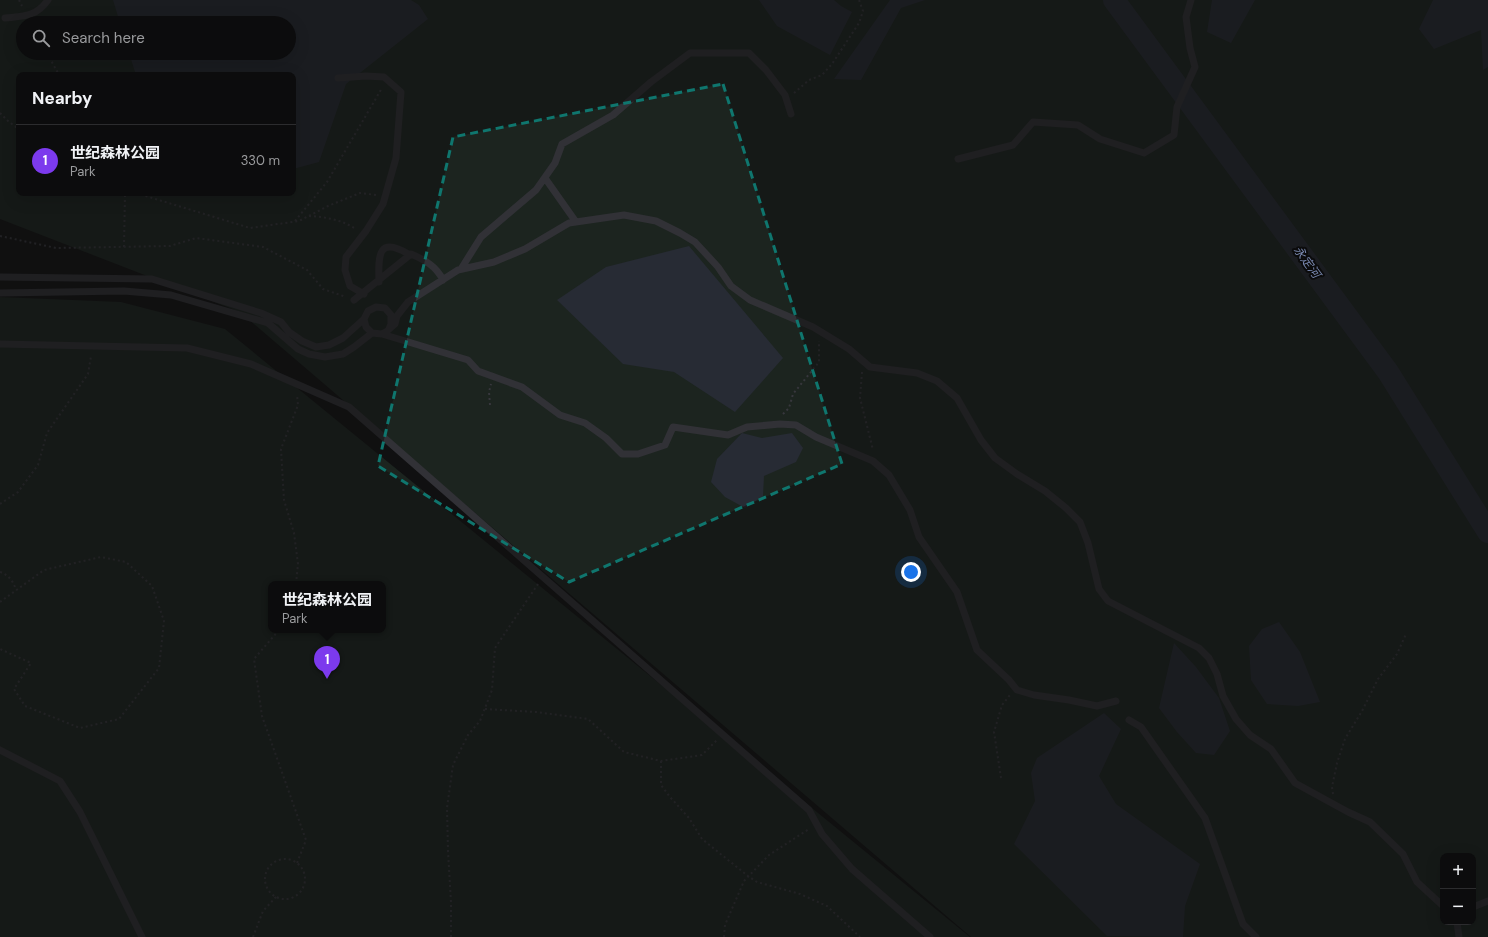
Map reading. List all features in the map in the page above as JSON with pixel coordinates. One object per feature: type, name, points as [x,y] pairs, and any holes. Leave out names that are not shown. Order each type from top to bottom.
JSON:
[{"type":"lane","points":[[20,16],[41,10],[48,0]]},
{"type":"lane","points":[[958,159],[1013,145],[1033,122],[1078,125],[1100,139],[1144,153],[1174,135],[1178,106],[1195,67],[1190,48],[1186,16],[1191,0]]},
{"type":"lane","points":[[5,18],[16,17]]},
{"type":"lane","points":[[461,269],[481,237],[536,190],[555,163],[562,144],[613,115],[651,82],[690,53],[749,53],[766,70],[785,95],[791,114]]},
{"type":"lane","points":[[338,78],[366,76],[384,77],[401,92],[396,158],[383,204],[363,235],[346,257],[345,270],[350,286],[364,294]]},
{"type":"lane","points":[[545,178],[576,222]]},
{"type":"lane","points":[[382,334],[395,324],[397,316],[408,302],[461,269],[494,262],[526,249],[570,223],[624,215],[656,221],[680,233],[695,242],[718,268],[731,286],[750,300],[818,330],[849,349],[870,367],[917,373],[937,381],[957,398],[981,440],[994,458],[1046,491],[1080,522],[1088,543],[1099,589],[1108,600],[1199,648],[1209,658],[1217,674],[1223,696],[1236,719],[1250,734],[1271,749],[1295,783],[1348,812],[1370,822],[1403,854],[1417,882],[1440,903]]},
{"type":"lane","points":[[379,282],[379,255],[384,248],[391,246],[423,259],[438,272],[443,280]]},
{"type":"lane","points":[[354,300],[379,282],[410,255]]},
{"type":"lane","points":[[0,278],[152,279],[261,312],[281,322],[289,332],[302,341],[316,347],[329,345],[343,338],[364,319],[371,308],[385,308],[391,315],[391,324],[389,329]]},
{"type":"lane","points":[[0,293],[124,291],[171,295],[268,324],[298,349],[309,354],[326,357],[343,354],[372,333]]},
{"type":"lane","points":[[364,319],[366,327],[372,333],[382,334],[468,360],[478,371],[522,387],[560,414],[585,423],[606,438],[622,454],[638,454],[665,445],[673,427],[728,435],[747,427],[778,424],[796,425],[816,437],[873,461],[889,475],[910,510],[919,537],[957,592],[977,650],[1009,680],[1017,690],[1034,695],[1097,706],[1116,701]]},
{"type":"lane","points":[[0,344],[187,348],[251,364],[349,407],[809,810],[822,834],[852,869],[930,937]]},
{"type":"lane","points":[[1129,720],[1141,727],[1205,818],[1243,924],[1256,937]]},
{"type":"lane","points":[[0,750],[60,781],[80,812],[142,937]]},
{"type":"lane","points":[[1476,906],[1488,901]]},
{"type":"lane","points":[[1457,925],[1459,937]]},
{"type":"path","points":[[787,100],[809,80],[822,76],[832,64],[859,23],[863,11],[859,0]]},
{"type":"path","points":[[51,60],[57,72]]},
{"type":"path","points":[[295,222],[327,182],[387,80]]},
{"type":"path","points":[[0,113],[16,128]]},
{"type":"path","points":[[146,196],[250,228],[300,221],[328,206],[360,193],[380,196],[384,199]]},
{"type":"path","points":[[124,247],[125,196]]},
{"type":"path","points":[[309,216],[322,217],[346,223],[363,235]]},
{"type":"path","points":[[0,236],[56,248],[170,246],[196,238],[263,247],[307,270],[323,289],[354,300]]},
{"type":"path","points":[[778,424],[781,416],[789,408],[793,394],[819,362],[820,350],[818,330]]},
{"type":"path","points":[[0,504],[18,492],[38,465],[48,433],[88,374],[92,347]]},
{"type":"path","points":[[863,361],[860,398],[877,464]]},
{"type":"path","points":[[490,405],[489,392],[493,376]]},
{"type":"path","points":[[296,383],[298,405],[281,449],[284,500],[294,533],[298,564],[296,581]]},
{"type":"path","points":[[0,602],[44,570],[101,557],[126,562],[152,586],[164,621],[159,668],[119,719],[80,728],[26,706],[14,689],[31,663],[0,649]]},
{"type":"path","points":[[0,572],[5,574],[12,581],[16,590]]},
{"type":"path","points":[[451,937],[447,808],[453,765],[468,735],[480,721],[492,690],[495,648],[544,578]]},
{"type":"path","points":[[276,633],[254,659],[262,716],[306,840],[298,863]]},
{"type":"path","points":[[1333,803],[1332,787],[1337,763],[1345,739],[1362,711],[1378,679],[1397,654],[1406,634]]},
{"type":"path","points":[[1001,778],[994,732],[1002,706],[1015,688]]},
{"type":"path","points":[[485,709],[536,712],[588,719],[624,752],[661,762],[702,755],[723,735]]},
{"type":"path","points":[[661,762],[661,785],[689,818],[702,839],[757,882],[800,894],[827,906],[860,937]]},
{"type":"path","points":[[724,937],[725,925],[744,881],[748,876],[769,855],[817,824]]},
{"type":"path","points":[[278,860],[292,860],[298,863],[305,874],[304,887],[300,892],[289,899],[276,897],[267,888],[265,882],[268,869],[278,860]]},
{"type":"path","points":[[254,937],[263,910],[276,897]]},
{"type":"highlighted area","points":[[723,84],[842,464],[569,582],[378,466],[453,137]]},
{"type":"shaded area","points":[[0,0],[1488,0],[1488,937],[971,937],[240,312],[0,219]]},
{"type":"shaded area","points":[[113,0],[411,0],[419,5],[428,19],[346,84],[319,162],[296,168],[296,72],[135,72],[131,60],[296,60],[296,16],[118,16]]},
{"type":"shaded area","points":[[759,0],[834,0],[852,12],[830,55],[777,26]]},
{"type":"shaded area","points":[[890,0],[925,0],[901,8],[861,80],[834,79]]},
{"type":"shaded area","points":[[1212,0],[1255,0],[1231,43],[1207,32]]},
{"type":"shaded area","points":[[1433,0],[1488,0],[1488,67],[1483,70],[1481,30],[1434,49],[1419,29]]},
{"type":"shaded area","points":[[689,246],[783,358],[735,412],[674,372],[623,364],[557,300],[606,267]]},
{"type":"shaded area","points":[[0,297],[121,302],[225,329],[970,937],[0,937]]},
{"type":"shaded area","points":[[742,433],[762,438],[792,433],[803,448],[796,462],[764,476],[763,496],[745,508],[725,497],[711,482],[717,459]]},
{"type":"shaded area","points":[[1279,622],[1300,652],[1320,702],[1298,706],[1267,704],[1251,680],[1249,646],[1262,629]]},
{"type":"shaded area","points":[[1174,643],[1196,667],[1219,698],[1230,731],[1214,755],[1196,753],[1177,732],[1159,708]]},
{"type":"shaded area","points":[[1104,713],[1121,729],[1099,776],[1116,804],[1200,864],[1185,906],[1183,937],[1107,936],[1014,844],[1035,801],[1031,773],[1037,758]]},
{"type":"waterway","name":"永定河","points":[[1114,0],[1388,372],[1488,532]]},
{"type":"place","name":"世纪森林公园","points":[[327,679]]}]
